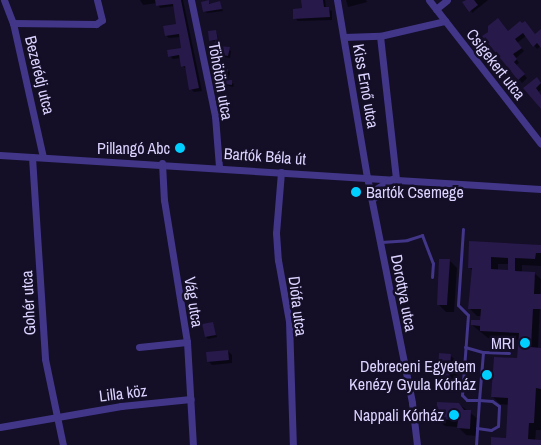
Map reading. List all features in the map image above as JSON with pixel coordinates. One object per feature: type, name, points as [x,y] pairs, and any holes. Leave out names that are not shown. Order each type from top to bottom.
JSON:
[{"type":"street","name":"Bezerédj utca","points":[[4,0],[13,23],[44,157]]},
{"type":"street","points":[[13,23],[96,24],[102,20],[96,0]]},
{"type":"street","name":"Töhötöm utca","points":[[191,0],[215,116],[219,167]]},
{"type":"street","name":"Kiss Ernő utca","points":[[337,0],[367,177]]},
{"type":"street","name":"Csigekert utca","points":[[429,0],[541,144]]},
{"type":"street","points":[[436,9],[447,0]]},
{"type":"street","points":[[344,37],[380,36],[445,21]]},
{"type":"street","points":[[374,211],[376,189],[395,179],[380,36]]},
{"type":"street","name":"Bartók Béla út","points":[[0,155],[162,163],[528,189]]},
{"type":"street","name":"Gohér utca","points":[[32,157],[45,359],[64,445]]},
{"type":"street","name":"Vág utca","points":[[162,163],[164,200],[187,342],[194,445]]},
{"type":"street","name":"Diófa utca","points":[[281,172],[276,233],[278,260],[289,321],[293,445]]},
{"type":"street","name":"Dorottya utca","points":[[367,177],[412,403],[417,445]]},
{"type":"street","points":[[528,189],[541,189]]},
{"type":"street","points":[[528,189],[541,193]]},
{"type":"street","points":[[140,348],[187,342]]},
{"type":"street","name":"Lilla köz","points":[[0,427],[121,406],[191,399]]},
{"type":"lane","points":[[463,229],[458,305],[468,315],[464,346],[462,395],[467,400],[492,400],[499,406],[498,426],[491,430],[477,428]]},
{"type":"lane","points":[[380,242],[406,240],[422,235],[433,262],[432,277]]},
{"type":"lane","points":[[464,346],[483,352],[509,353]]},
{"type":"lane","points":[[476,445],[483,352]]},
{"type":"building","points":[[155,0],[181,0],[199,88],[189,90],[185,66],[181,67],[179,55],[168,57],[167,50],[181,48],[179,34],[165,36],[163,26],[176,24],[173,4],[156,6]]},
{"type":"building","points":[[209,0],[209,4],[220,1],[222,9],[203,12],[201,2]]},
{"type":"building","points":[[301,0],[323,0],[324,7],[329,7],[330,17],[293,19],[293,9],[302,8]]},
{"type":"building","points":[[474,0],[478,5],[469,12],[462,2]]},
{"type":"building","points":[[498,18],[508,31],[520,21],[522,23],[525,21],[535,34],[541,29],[541,48],[537,43],[533,47],[523,33],[515,39],[522,48],[513,54],[517,59],[514,62],[525,74],[518,80],[482,36],[488,32],[488,26]]},
{"type":"building","points":[[216,30],[219,46],[230,47],[228,56],[222,55],[222,58],[213,54],[215,40],[209,41],[208,31]]},
{"type":"building","points":[[217,67],[228,69],[227,80],[232,80],[232,85],[216,83]]},
{"type":"building","points":[[537,77],[541,83],[536,88],[541,95],[541,109],[523,88]]},
{"type":"building","points":[[469,241],[541,245],[541,253],[536,253],[535,259],[515,258],[515,271],[535,272],[534,294],[541,294],[541,309],[533,309],[531,347],[541,348],[541,389],[536,388],[534,423],[529,423],[528,439],[541,440],[541,445],[491,445],[491,437],[506,438],[508,398],[491,397],[494,357],[517,358],[519,333],[480,331],[480,326],[471,325],[471,320],[480,320],[481,309],[468,309],[472,268],[468,268]],"holes":[[[491,257],[508,258],[508,270],[491,269]]]},
{"type":"building","points":[[439,259],[450,259],[447,305],[437,305]]},
{"type":"building","points":[[213,322],[216,335],[205,337],[202,324]]},
{"type":"building","points":[[228,350],[229,360],[207,362],[206,352]]},
{"type":"building","points":[[439,353],[451,354],[449,383],[437,383]]},
{"type":"building","name":"Nappali Kórház","points":[[437,402],[459,403],[464,410],[471,410],[470,429],[457,428],[458,420],[436,419]]},
{"type":"place","name":"Pillangó Abc","points":[[180,148]]},
{"type":"place","name":"Bartók Csemege","points":[[356,192]]},
{"type":"place","name":"MRI","points":[[525,343]]},
{"type":"place","name":"Debreceni Egyetem Kenézy Gyula Kórház","points":[[487,375]]},
{"type":"place","name":"Nappali Kórház","points":[[454,415]]}]
